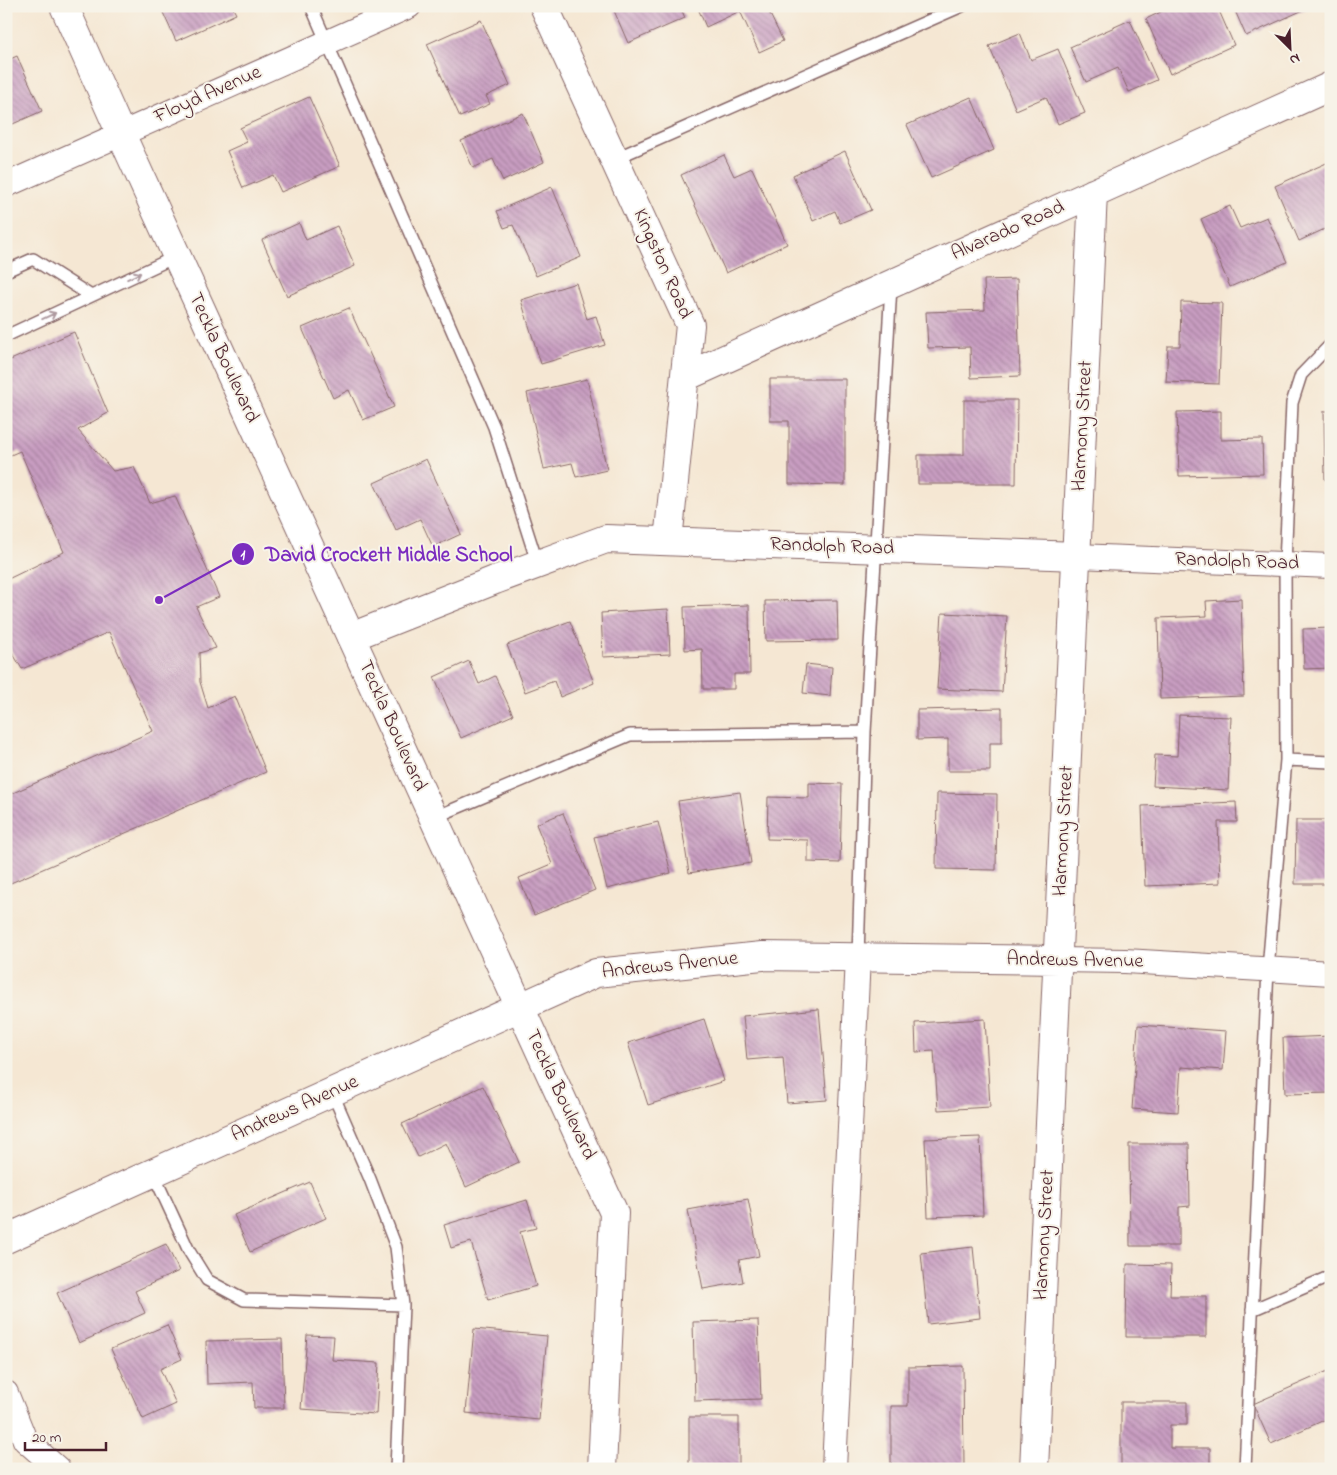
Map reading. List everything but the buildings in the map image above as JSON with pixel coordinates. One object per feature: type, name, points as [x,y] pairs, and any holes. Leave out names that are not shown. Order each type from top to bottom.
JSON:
[{"type":"street","name":"Teckla Boulevard","points":[[64,6],[176,256],[614,1213],[602,1469]]},
{"type":"street","name":"Floyd Avenue","points":[[6,185],[409,6]]},
{"type":"street","name":"Kingston Road","points":[[544,6],[690,325],[668,541]]},
{"type":"street","name":"Alvarado Road","points":[[685,377],[1331,86]]},
{"type":"street","name":"Harmony Street","points":[[1034,1469],[1093,193]]},
{"type":"street","name":"Randolph Road","points":[[351,637],[606,539],[1331,566]]},
{"type":"street","name":"Andrews Avenue","points":[[6,1239],[596,973],[762,956],[1125,961],[1331,973]]},
{"type":"street","points":[[834,1469],[858,957]]},
{"type":"street","points":[[6,1393],[25,1440],[58,1469]]},
{"type":"lane","points":[[311,6],[494,427],[538,564]]},
{"type":"lane","points":[[614,159],[962,6]]},
{"type":"lane","points":[[6,336],[176,256]]},
{"type":"lane","points":[[6,271],[33,259],[91,296]]},
{"type":"lane","points":[[858,957],[865,732],[891,284]]},
{"type":"lane","points":[[1245,1469],[1268,969],[1286,760],[1285,564],[1292,403],[1301,375],[1331,344]]},
{"type":"lane","points":[[433,818],[630,735],[865,732]]},
{"type":"lane","points":[[1286,760],[1331,762]]},
{"type":"lane","points":[[332,1092],[370,1179],[396,1247],[403,1305],[396,1469]]},
{"type":"lane","points":[[152,1173],[189,1251],[207,1280],[244,1300],[403,1305]]},
{"type":"lane","points":[[1252,1310],[1331,1276]]},
{"type":"place","name":"David Crockett Middle School","points":[[159,600]]}]
